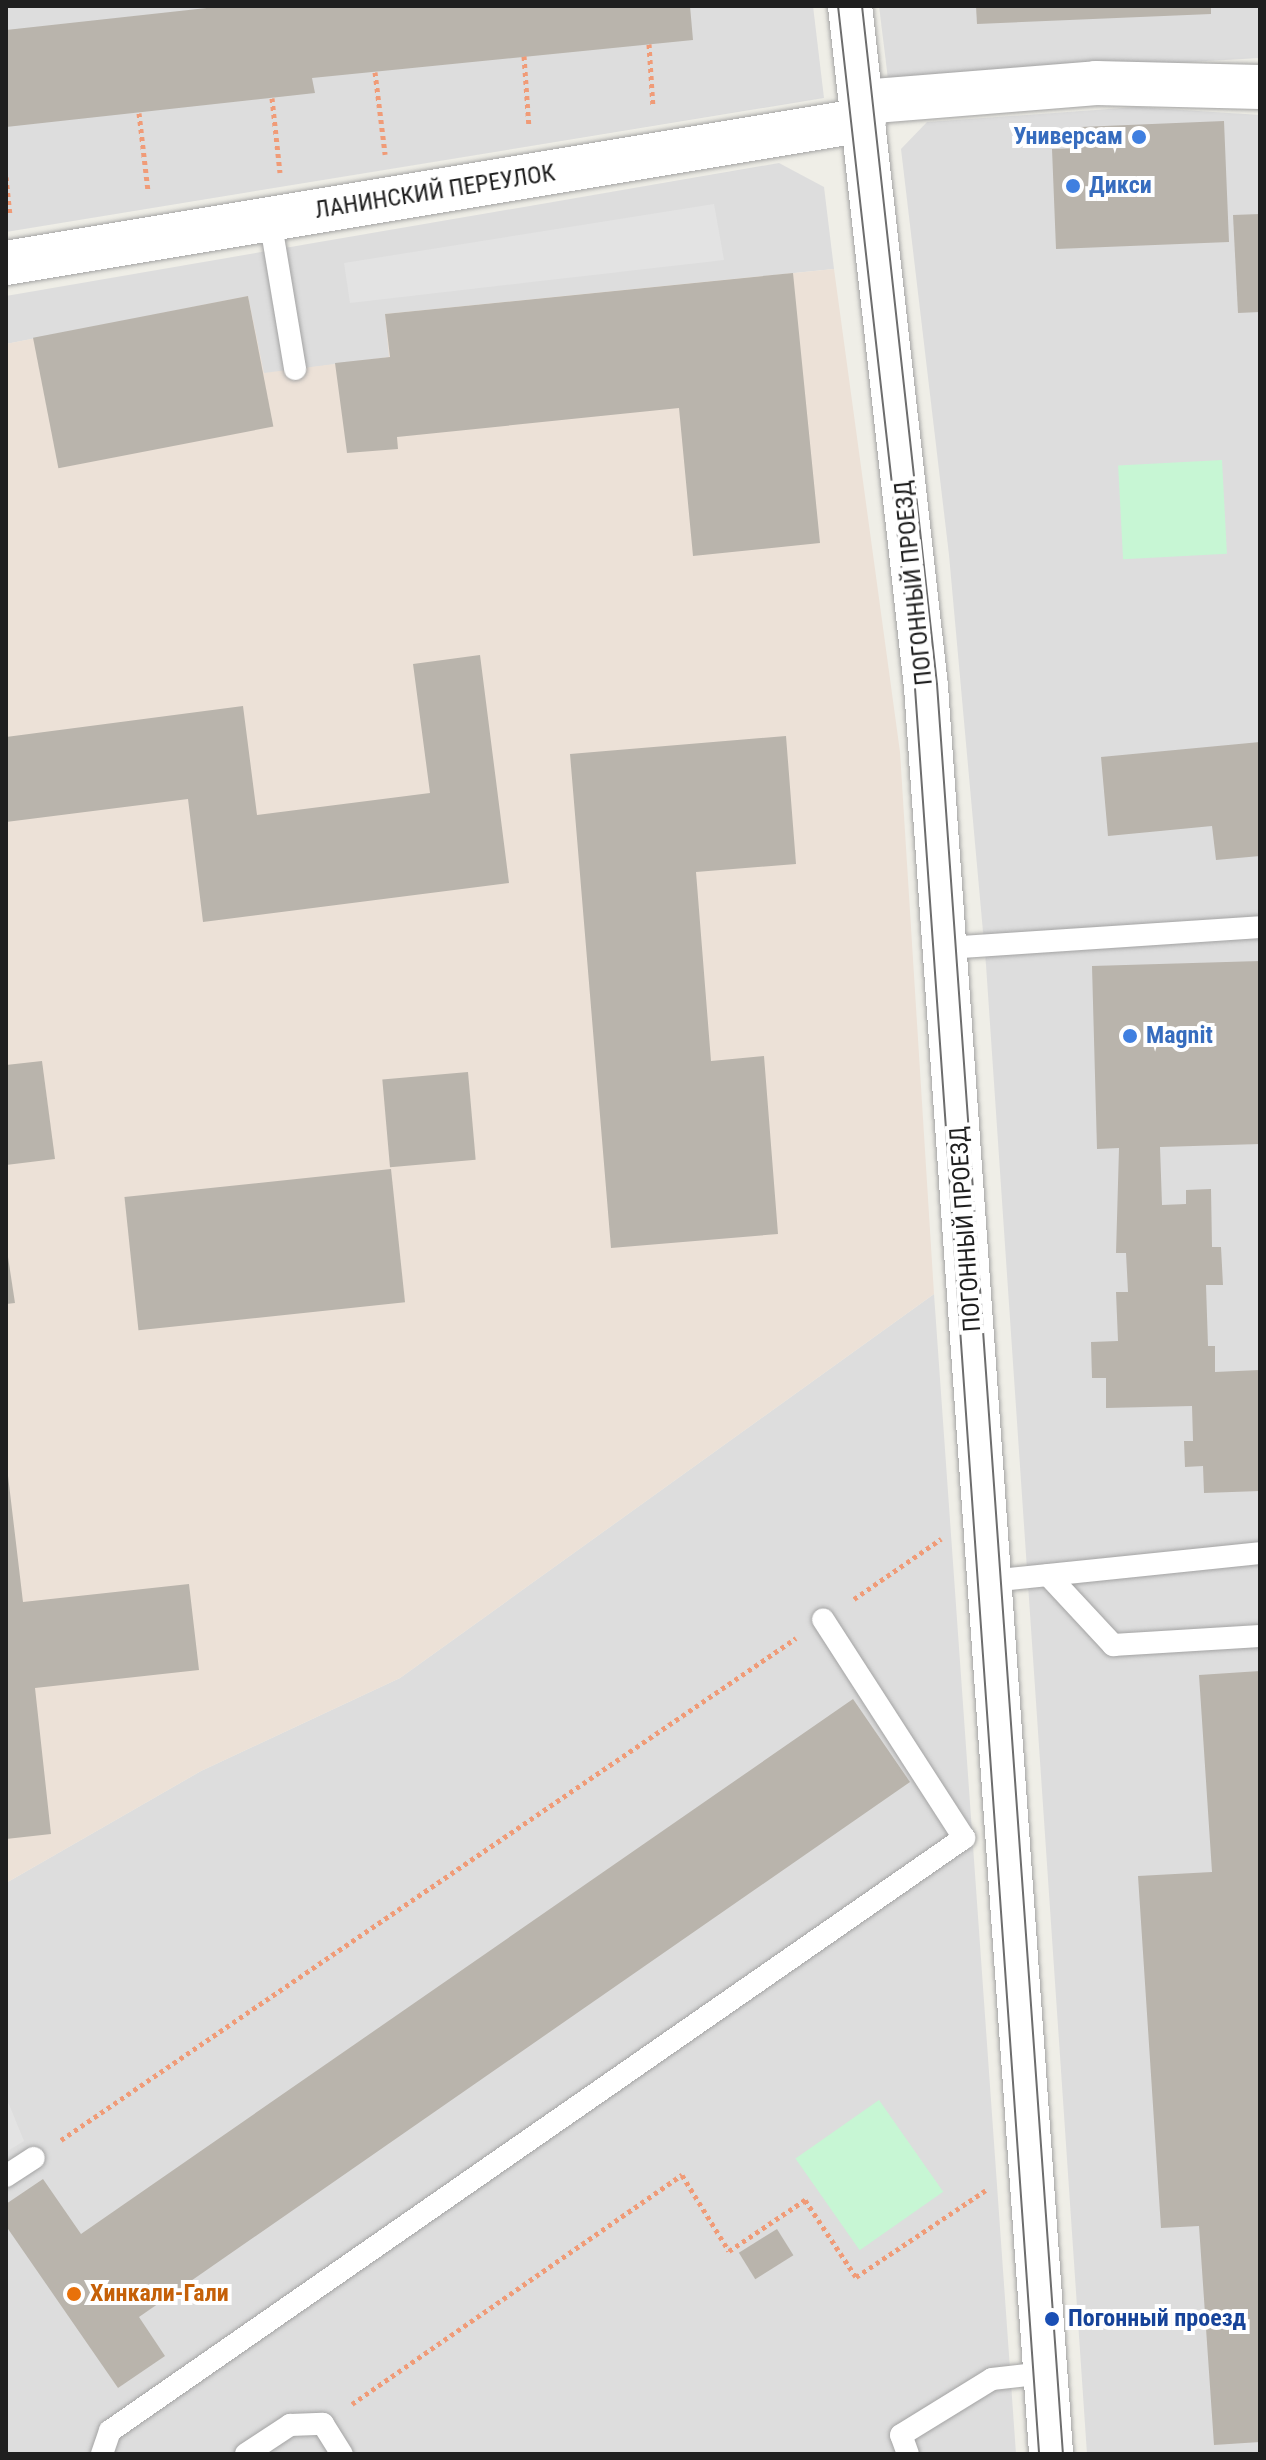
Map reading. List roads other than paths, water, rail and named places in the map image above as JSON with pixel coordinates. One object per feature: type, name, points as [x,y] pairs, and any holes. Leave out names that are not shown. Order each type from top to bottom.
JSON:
[{"type":"street","name":"ПОГОННЫЙ ПРОЕЗД","points":[[850,6],[926,687],[1051,2454]]},
{"type":"street","name":"ЛАНИНСКИЙ ПЕРЕУЛОК","points":[[8,247],[275,202],[863,111],[1096,83],[1260,87]]},
{"type":"lane","points":[[275,202],[295,369]]},
{"type":"lane","points":[[946,948],[1260,927]]},
{"type":"lane","points":[[990,1581],[1260,1553]]},
{"type":"lane","points":[[1048,1575],[1113,1645],[1260,1636]]},
{"type":"lane","points":[[102,2454],[110,2431],[964,1838],[823,1619]]},
{"type":"lane","points":[[6,2175],[34,2158]]},
{"type":"lane","points":[[908,2454],[901,2435],[992,2379],[1045,2373]]},
{"type":"lane","points":[[246,2454],[290,2425],[323,2424],[342,2454]]},
{"type":"tram line","points":[[838,6],[915,688],[1039,2454]]},
{"type":"tram line","points":[[862,6],[937,684],[1063,2454]]},
{"type":"place","name":"Универсам","points":[[1139,137]]},
{"type":"place","name":"Дикси","points":[[1073,186]]},
{"type":"place","name":"Magnit","points":[[1130,1036]]},
{"type":"place","name":"Хинкали-Гали","points":[[74,2294]]},
{"type":"place","name":"Погонный проезд","points":[[1052,2319]]}]
